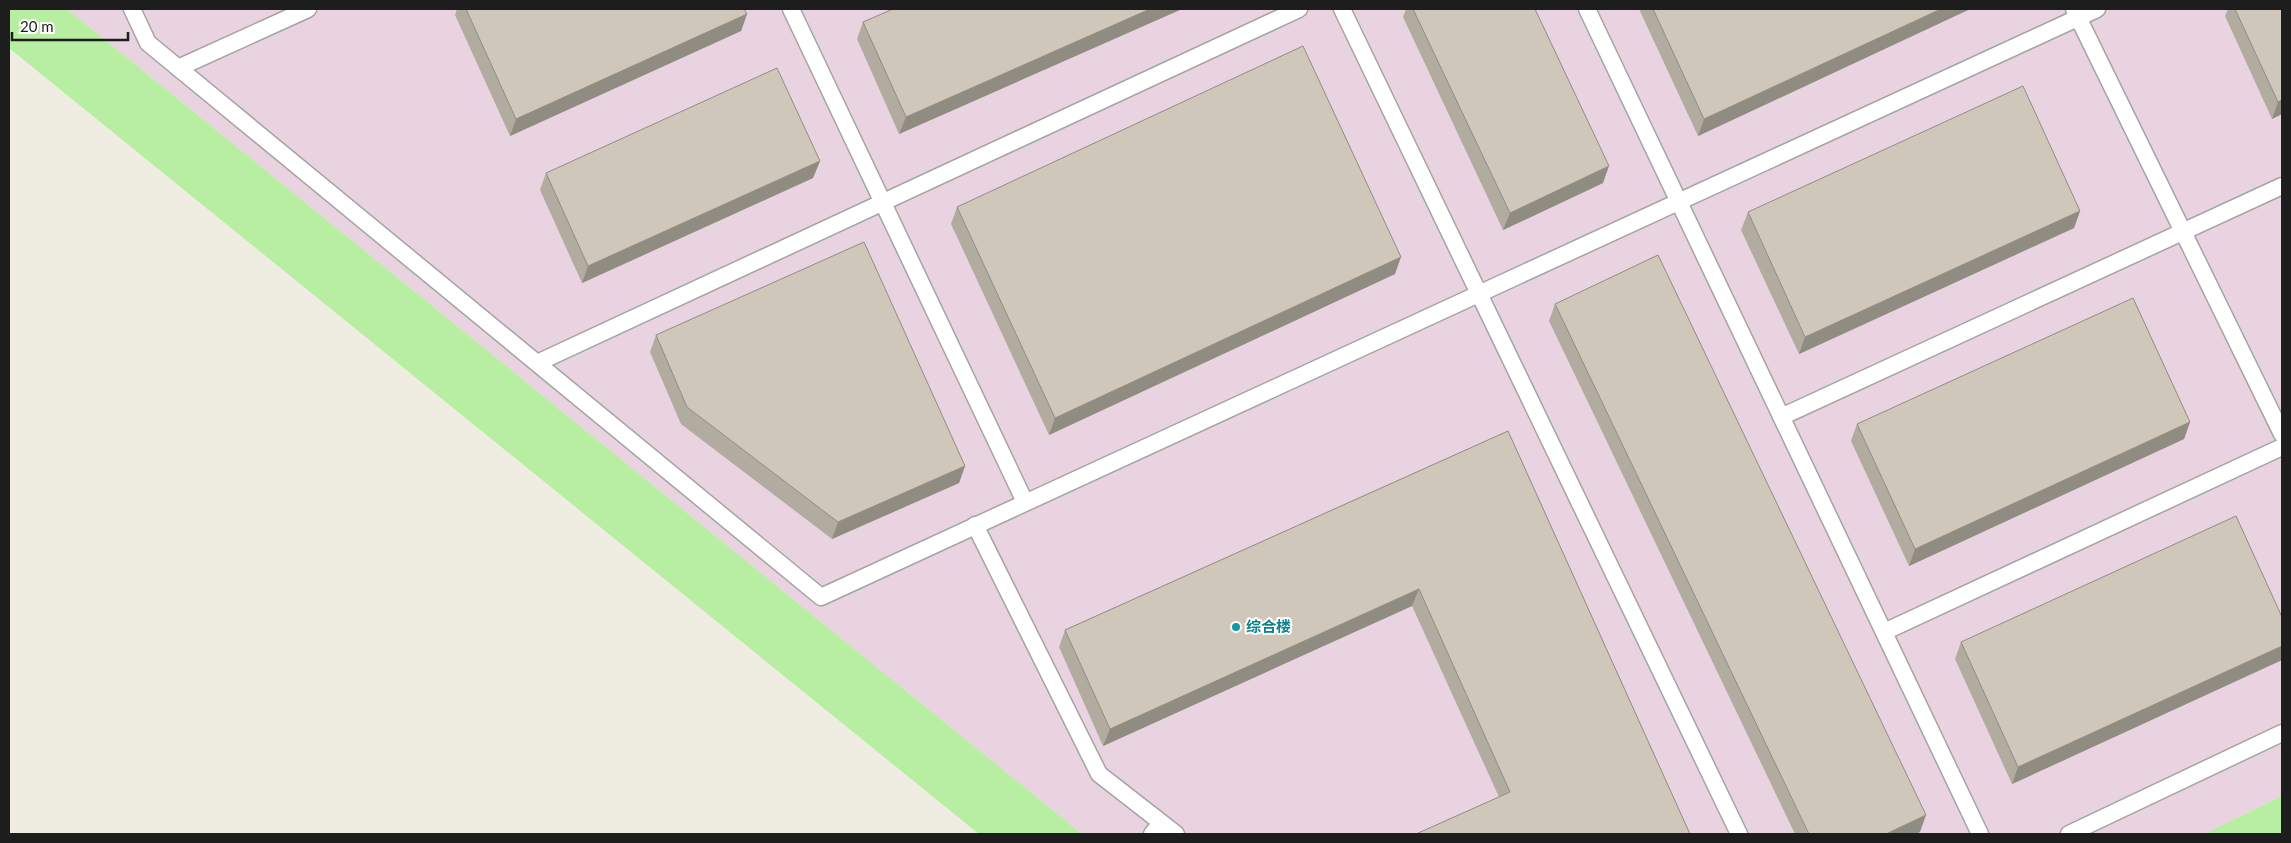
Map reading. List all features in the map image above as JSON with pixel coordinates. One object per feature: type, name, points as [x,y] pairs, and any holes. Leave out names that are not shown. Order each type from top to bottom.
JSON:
[{"type":"lane","points":[[132,9],[148,44],[821,597],[1679,201],[2076,13],[2097,9]]},
{"type":"lane","points":[[178,68],[308,9]]},
{"type":"lane","points":[[791,9],[1025,502]]},
{"type":"lane","points":[[537,363],[1299,9]]},
{"type":"lane","points":[[1342,9],[1739,834]]},
{"type":"lane","points":[[1587,9],[1980,834]]},
{"type":"lane","points":[[2076,13],[2282,434]]},
{"type":"lane","points":[[1781,417],[2282,186]]},
{"type":"lane","points":[[1884,632],[2282,447]]},
{"type":"lane","points":[[975,526],[1099,774],[1156,828],[1176,834]]},
{"type":"lane","points":[[2069,834],[2282,733]]},
{"type":"shaded area","points":[[67,9],[2282,9],[2282,796],[2204,834],[1082,834]]},
{"type":"green space","points":[[9,9],[67,9],[1082,834],[979,834],[9,48]]},
{"type":"green space","points":[[2282,796],[2282,834],[2204,834]]},
{"type":"building","points":[[466,9],[744,9],[747,14],[516,119]]},
{"type":"building","points":[[893,9],[1150,9],[906,117],[863,22]]},
{"type":"building","points":[[1413,9],[1535,9],[1609,166],[1510,213]]},
{"type":"building","points":[[1653,9],[1941,9],[1704,119]]},
{"type":"building","points":[[2235,9],[2282,9],[2282,100],[2278,102]]},
{"type":"building","points":[[1303,46],[1401,257],[1055,418],[957,207]]},
{"type":"building","points":[[777,68],[820,161],[588,266],[546,173]]},
{"type":"building","points":[[2023,86],[2080,211],[1805,337],[1748,212]]},
{"type":"building","points":[[864,242],[965,466],[838,522],[687,407],[656,335]]},
{"type":"building","points":[[1658,255],[1926,815],[1886,834],[1809,834],[1555,304]]},
{"type":"building","points":[[2133,298],[2190,422],[1915,549],[1857,424]]},
{"type":"building","name":"综合楼","points":[[1508,431],[1690,834],[1416,834],[1510,792],[1419,589],[1110,729],[1065,630]]},
{"type":"building","points":[[2236,516],[2282,617],[2282,646],[2018,767],[1961,642]]},
{"type":"place","name":"综合楼","points":[[1236,627]]}]
